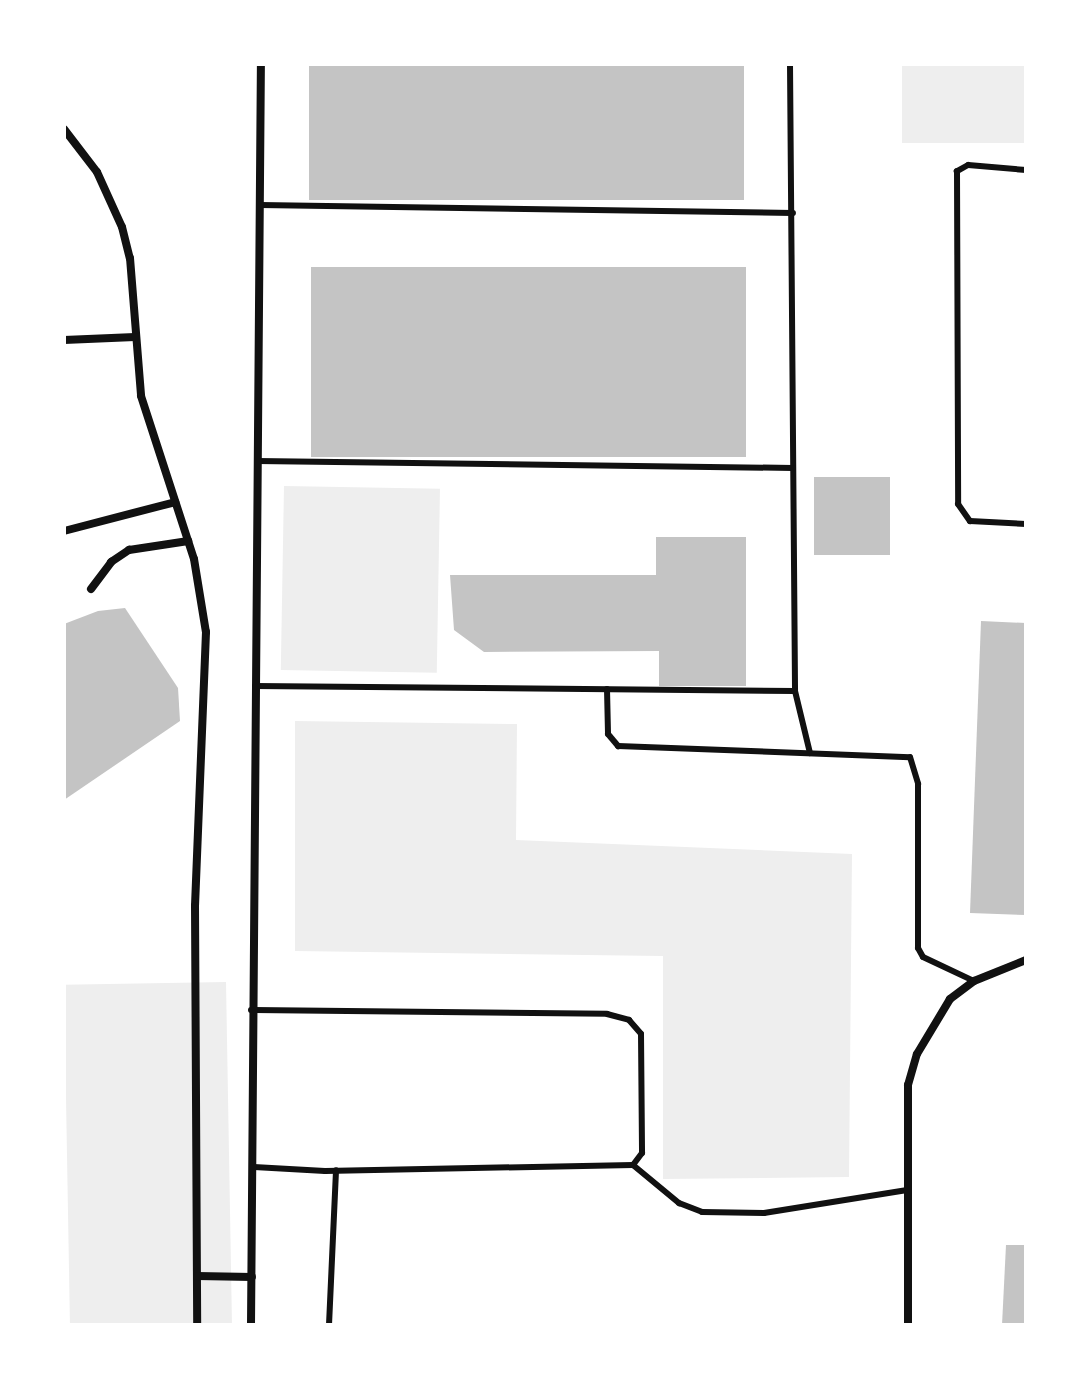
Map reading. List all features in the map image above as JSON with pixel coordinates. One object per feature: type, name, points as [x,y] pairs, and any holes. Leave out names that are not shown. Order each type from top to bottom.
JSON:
[{"type":"street","points":[[251,1325],[251,1010],[261,64]]},
{"type":"street","points":[[64,129],[97,172],[122,227],[130,258],[141,396],[188,541],[206,632],[195,906],[197,1325]]},
{"type":"street","points":[[64,340],[135,337]]},
{"type":"street","points":[[64,531],[175,502]]},
{"type":"street","points":[[91,589],[111,562],[129,550],[188,541]]},
{"type":"street","points":[[908,1325],[908,1085],[917,1054],[950,999],[974,981],[1026,960]]},
{"type":"street","points":[[197,1276],[252,1277]]},
{"type":"lane","points":[[790,64],[795,691],[810,753]]},
{"type":"lane","points":[[1026,170],[968,165],[957,171],[958,504],[970,521],[1026,524]]},
{"type":"lane","points":[[260,205],[793,213]]},
{"type":"lane","points":[[257,461],[793,468]]},
{"type":"lane","points":[[254,686],[795,691]]},
{"type":"lane","points":[[607,689],[608,734],[618,746],[910,757],[916,765],[918,948],[923,957],[974,981]]},
{"type":"lane","points":[[251,1010],[607,1014],[629,1020],[641,1034],[642,1153],[633,1165]]},
{"type":"lane","points":[[253,1167],[325,1171],[633,1165],[679,1203],[702,1212],[764,1213],[907,1190]]},
{"type":"lane","points":[[329,1325],[336,1170]]},
{"type":"shaded area","points":[[902,64],[1026,64],[1026,143],[902,143]]},
{"type":"shaded area","points":[[284,486],[440,489],[437,673],[281,670]]},
{"type":"shaded area","points":[[295,721],[517,724],[516,840],[852,854],[849,1177],[663,1179],[663,956],[295,951]]},
{"type":"shaded area","points":[[226,982],[232,1325],[70,1325],[64,985]]},
{"type":"building","points":[[309,64],[744,64],[744,200],[309,200]]},
{"type":"building","points":[[311,267],[746,267],[746,457],[311,457]]},
{"type":"building","points":[[814,477],[890,477],[890,555],[814,555]]},
{"type":"building","points":[[656,537],[746,537],[746,686],[659,686],[659,651],[484,652],[454,630],[450,575],[656,575]]},
{"type":"building","points":[[125,608],[178,688],[180,721],[64,800],[64,624],[98,611]]},
{"type":"building","points":[[981,621],[1026,623],[1026,915],[970,913]]},
{"type":"building","points":[[1006,1245],[1026,1245],[1026,1325],[1002,1325]]}]
